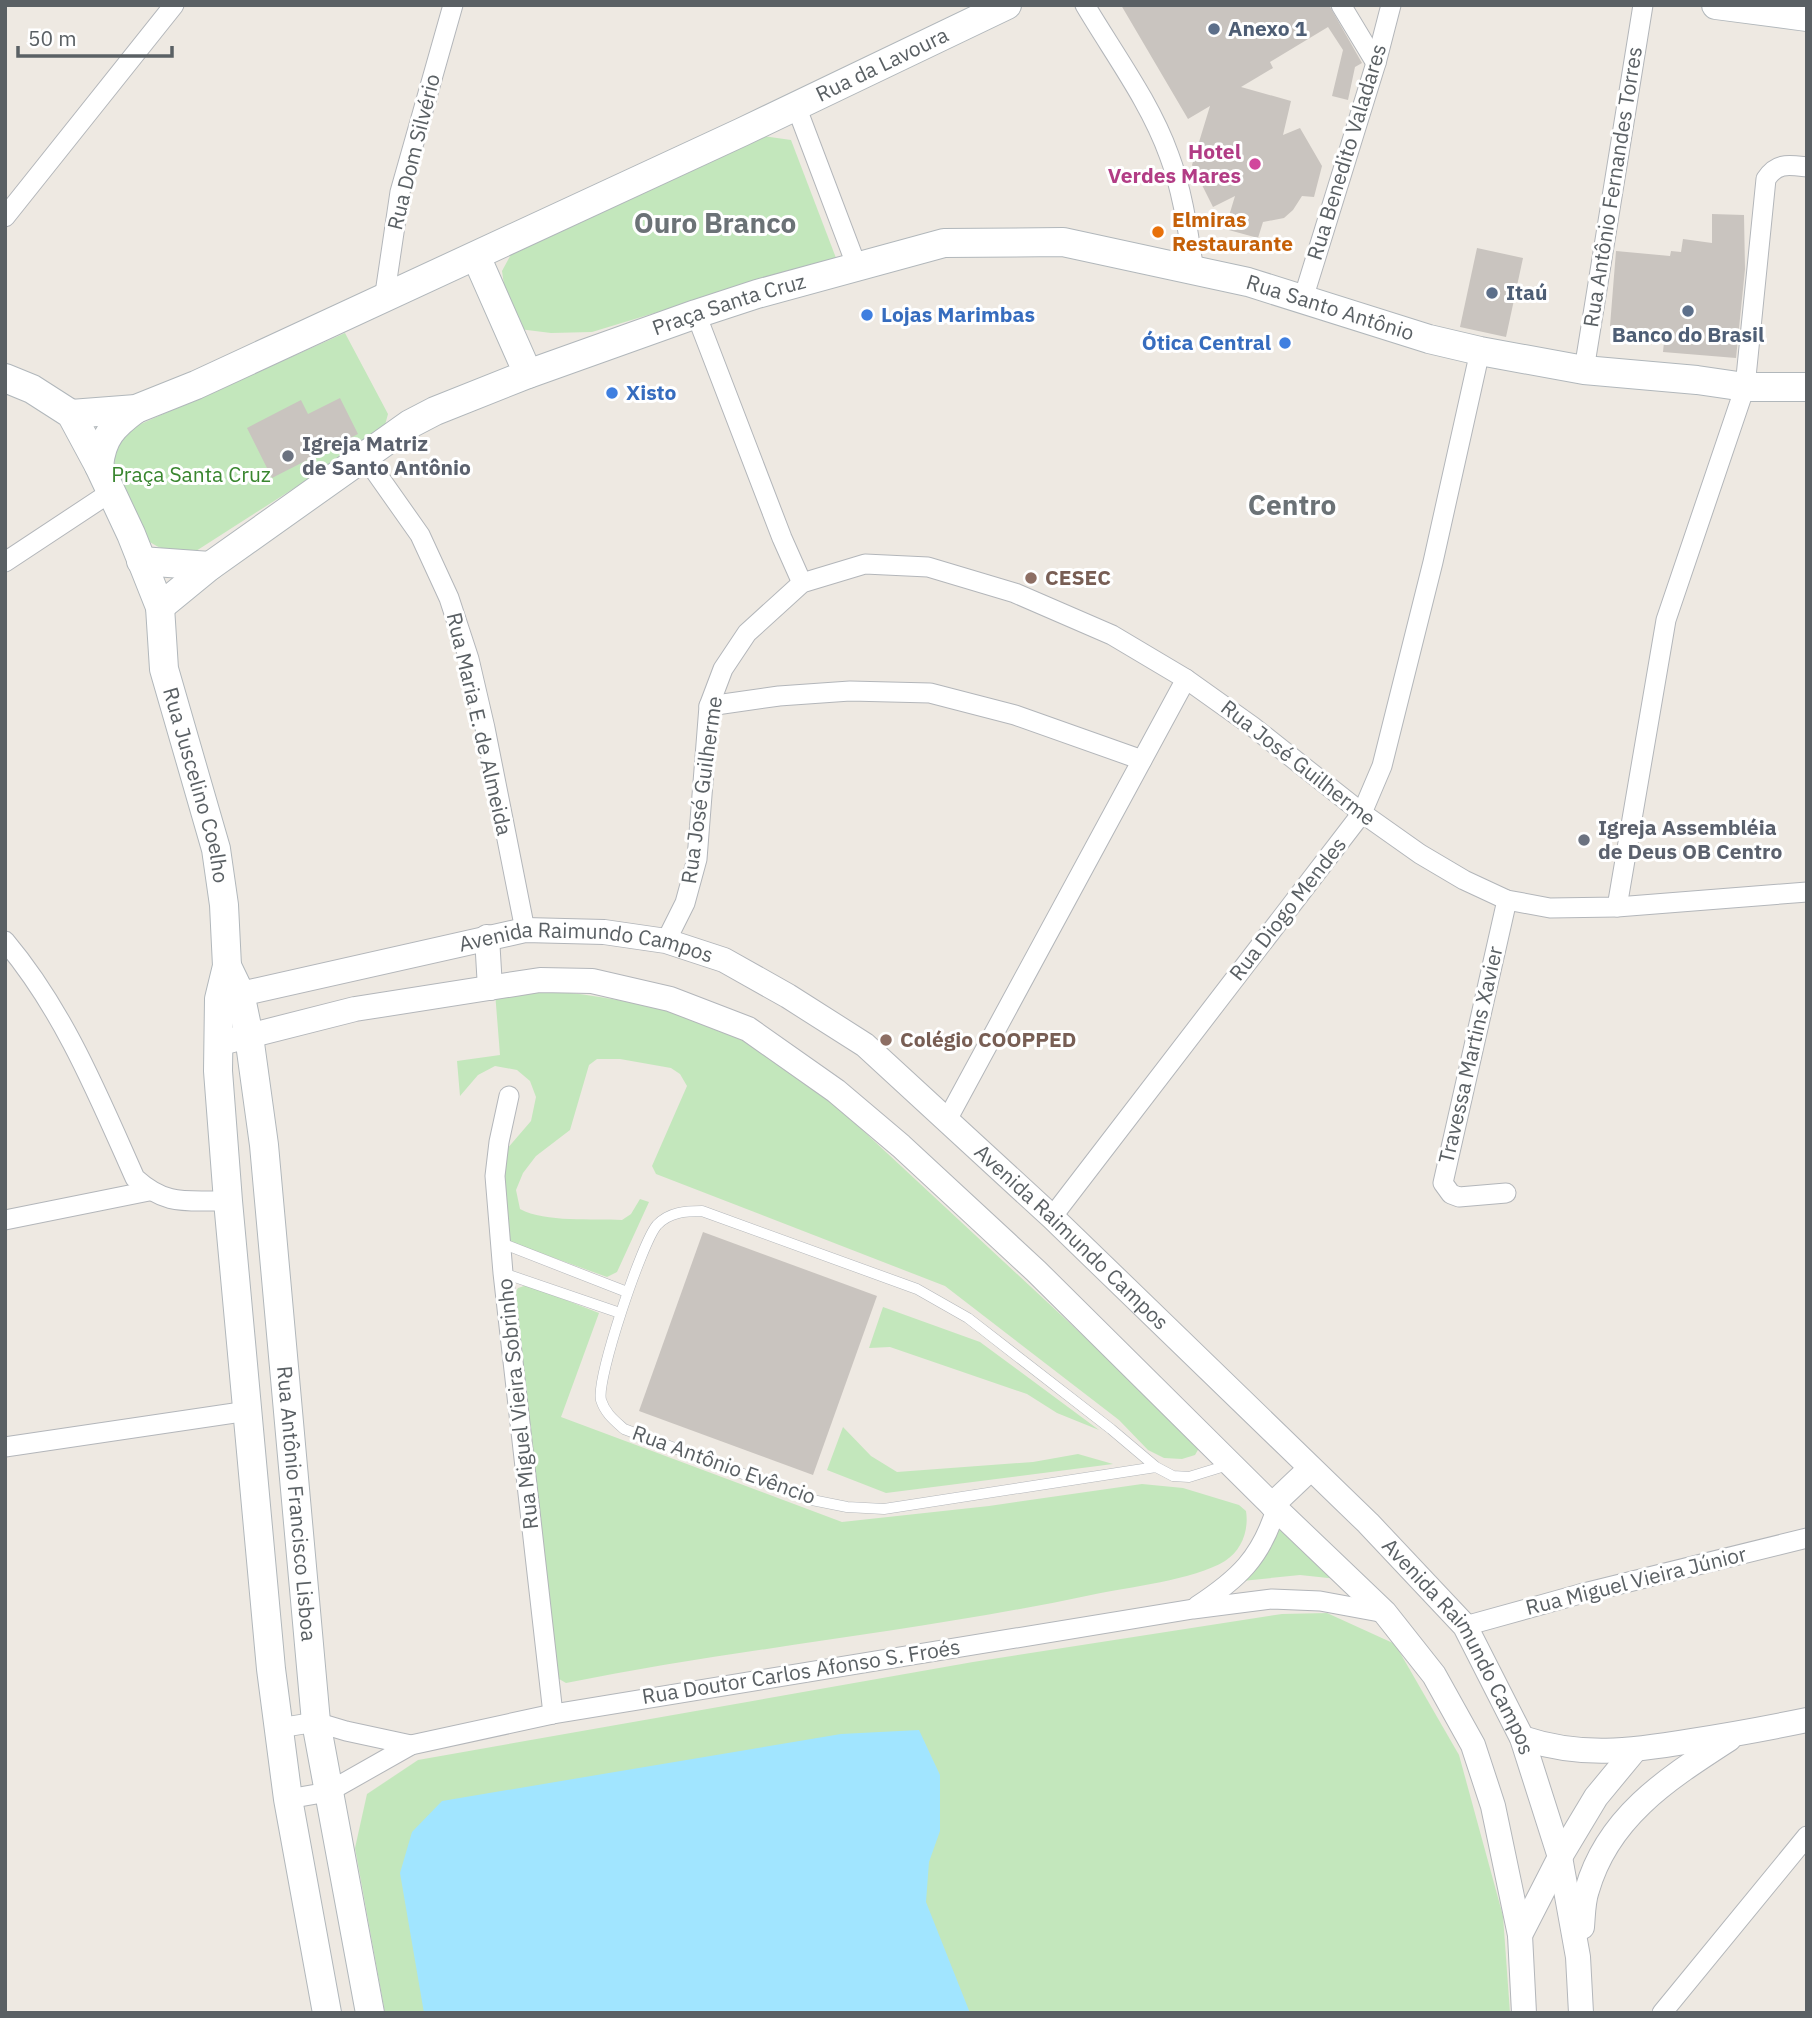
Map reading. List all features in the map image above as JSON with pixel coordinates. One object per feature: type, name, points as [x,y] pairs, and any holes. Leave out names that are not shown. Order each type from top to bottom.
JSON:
[{"type":"main road","name":"Rua da Lavoura","points":[[796,106],[1007,5]]},
{"type":"main road","points":[[1716,5],[1807,17]]},
{"type":"main road","points":[[99,467],[101,447],[107,436],[136,409],[196,386],[384,300],[796,106]]},
{"type":"main road","name":"Rua Santo Antônio","points":[[857,267],[944,243],[1063,242],[1248,282],[1429,339],[1480,351],[1584,370],[1745,387],[1807,387]]},
{"type":"main road","points":[[476,256],[528,374]]},
{"type":"main road","name":"Praça Santa Cruz","points":[[160,607],[211,566],[410,424],[436,411],[528,374],[696,314],[757,294],[857,267]]},
{"type":"main road","points":[[5,378],[32,389],[71,414],[111,492],[160,607]]},
{"type":"main road","points":[[71,414],[136,409]]},
{"type":"main road","points":[[141,561],[211,566]]},
{"type":"main road","name":"Rua Juscelino Coelho","points":[[160,607],[164,669],[216,849],[224,905],[229,996]]},
{"type":"main road","name":"Rua Antônio Francisco Lisboa","points":[[229,996],[249,1036],[264,1145],[316,1722],[370,2013]]},
{"type":"main road","name":"Rua Antônio Francisco Lisboa","points":[[229,996],[217,1044],[228,1201],[271,1669],[288,1799],[327,2013]]},
{"type":"street","points":[[5,217],[174,5]]},
{"type":"street","name":"Rua Dom Silvério","points":[[384,300],[400,192],[453,5]]},
{"type":"street","points":[[1085,5],[1153,118],[1169,155],[1182,197],[1194,271]]},
{"type":"street","points":[[1341,5],[1376,63]]},
{"type":"street","name":"Rua Benedito Valadares","points":[[1303,299],[1376,63],[1391,5]]},
{"type":"street","name":"Rua Antônio Fernandes Torres","points":[[1584,370],[1643,5]]},
{"type":"street","points":[[796,106],[857,267]]},
{"type":"street","points":[[1617,907],[1666,620],[1745,387],[1766,179],[1776,167],[1782,165],[1807,166]]},
{"type":"street","points":[[696,314],[782,538],[802,583]]},
{"type":"street","name":"Rua Diogo Mendes","points":[[1052,1217],[1362,813],[1382,766],[1433,562],[1480,351]]},
{"type":"street","name":"Rua Maria E. de Almeida","points":[[365,457],[420,535],[450,598],[469,659],[485,729],[525,930]]},
{"type":"street","points":[[5,562],[111,492]]},
{"type":"street","name":"Rua José Guilherme","points":[[666,941],[685,903],[697,859],[709,706],[723,668],[747,633],[802,583],[865,564],[928,566],[1015,593],[1112,635],[1186,678],[1420,854],[1464,880],[1507,900],[1550,908],[1617,907],[1807,892]]},
{"type":"street","points":[[947,1119],[1186,678]]},
{"type":"street","points":[[709,706],[779,696],[850,691],[930,693],[1015,715],[1142,760]]},
{"type":"street","name":"Travessa Martins Xavier","points":[[1506,1193],[1459,1197],[1451,1194],[1443,1183],[1507,900]]},
{"type":"street","name":"Avenida Raimundo Campos","points":[[229,996],[525,930],[604,932],[666,941],[724,960],[788,996],[865,1045],[1052,1217],[1368,1523],[1465,1626],[1522,1738],[1560,1857],[1578,1957],[1581,2013]]},
{"type":"street","points":[[487,937],[490,988]]},
{"type":"street","points":[[5,941],[32,973],[64,1026],[135,1178],[149,1191],[168,1200],[228,1201]]},
{"type":"street","name":"Avenida Raimundo Campos","points":[[217,1044],[355,1009],[540,980],[592,981],[670,999],[748,1029],[836,1091],[901,1146],[1036,1271],[1385,1613],[1434,1675],[1473,1745],[1493,1806],[1520,1935],[1524,2013]]},
{"type":"street","name":"Rua Miguel Vieira Sobrinho","points":[[509,1096],[495,1176],[503,1273],[553,1713]]},
{"type":"street","points":[[5,1220],[149,1191]]},
{"type":"street","points":[[5,1447],[248,1411]]},
{"type":"street","points":[[1193,1609],[1227,1586],[1262,1547],[1274,1507],[1310,1469]]},
{"type":"street","name":"Rua Miguel Vieira Júnior","points":[[1465,1626],[1580,1594],[1807,1538]]},
{"type":"street","name":"Rua Doutor Carlos Afonso S. Froés","points":[[411,1745],[553,1713],[1193,1609],[1272,1600],[1320,1601],[1385,1613]]},
{"type":"street","points":[[1522,1738],[1550,1747],[1609,1753],[1634,1751],[1807,1720]]},
{"type":"street","points":[[279,1728],[316,1722],[411,1745]]},
{"type":"street","points":[[1578,1957],[1586,1891],[1599,1859],[1618,1827],[1646,1797],[1735,1734]]},
{"type":"street","points":[[288,1799],[328,1791],[411,1745]]},
{"type":"street","points":[[1520,1935],[1560,1857],[1597,1797],[1634,1751]]},
{"type":"street","points":[[1662,2013],[1807,1836]]},
{"type":"lane","name":"Rua Antônio Evêncio","points":[[1156,1467],[884,1509],[847,1507],[812,1500],[624,1429],[608,1415],[600,1398],[602,1378],[627,1292],[656,1226],[672,1214],[702,1211],[917,1289],[968,1318],[1156,1467],[1173,1476],[1189,1477],[1231,1464]]},
{"type":"lane","points":[[500,1243],[627,1292]]},
{"type":"lane","points":[[503,1273],[620,1313]]},
{"type":"green space","points":[[763,136],[791,140],[836,258],[592,332],[551,333],[519,329],[506,299],[502,271],[514,249]]},
{"type":"green space","name":"Praça Santa Cruz","points":[[345,333],[388,414],[382,436],[360,446],[196,551],[171,551],[148,541],[106,455],[134,427]]},
{"type":"green space","points":[[547,990],[635,1003],[692,1018],[747,1042],[780,1062],[829,1099],[1192,1437],[1199,1448],[1195,1455],[1182,1459],[1164,1458],[1148,1450],[1119,1420],[945,1286],[656,1174],[652,1166],[687,1086],[680,1074],[671,1068],[620,1059],[597,1059],[589,1065],[570,1130],[536,1156],[523,1173],[516,1190],[520,1209],[556,1218],[622,1220],[631,1214],[640,1199],[649,1202],[617,1272],[607,1277],[510,1242],[506,1230],[500,1157],[531,1121],[536,1097],[530,1081],[517,1070],[495,1066],[478,1075],[460,1096],[457,1061],[500,1055],[495,992]]},
{"type":"green space","points":[[527,1285],[599,1313],[561,1417],[842,1522],[989,1506],[1142,1484],[1183,1488],[1239,1505],[1246,1511],[1243,1539],[1231,1556],[1212,1568],[1160,1582],[1026,1608],[566,1683],[554,1676],[512,1298],[518,1288]]},
{"type":"green space","points":[[883,1307],[980,1342],[1099,1430],[1057,1413],[1027,1394],[890,1347],[869,1348]]},
{"type":"green space","points":[[843,1427],[871,1456],[897,1472],[1033,1462],[1078,1454],[1113,1464],[886,1493],[827,1470]]},
{"type":"green space","points":[[1276,1516],[1347,1580],[1300,1575],[1242,1581]]},
{"type":"green space","points":[[1327,1613],[1395,1644],[1459,1755],[1503,1916],[1510,2013],[385,2013],[355,1848],[367,1794],[418,1760],[973,1662],[1282,1614]]},
{"type":"water","points":[[919,1730],[940,1775],[940,1831],[929,1862],[926,1902],[970,2013],[424,2013],[400,1873],[412,1832],[442,1801],[841,1734]]},
{"type":"building","points":[[1121,5],[1329,5],[1362,63],[1355,67],[1348,100],[1332,96],[1343,50],[1328,27],[1270,62],[1273,68],[1241,87],[1291,101],[1283,135],[1300,128],[1322,166],[1314,197],[1302,196],[1284,218],[1263,222],[1258,238],[1225,229],[1235,196],[1213,207],[1192,165],[1210,106],[1188,119]]},
{"type":"building","points":[[1712,214],[1744,215],[1745,269],[1736,358],[1663,352],[1665,332],[1610,326],[1616,251],[1670,256],[1671,251],[1681,252],[1683,239],[1712,243]]},
{"type":"building","name":"Itaú","points":[[1477,248],[1523,258],[1506,337],[1460,327]]},
{"type":"building","name":"Igreja Matriz de Santo Antônio","points":[[340,398],[358,434],[272,478],[247,428],[301,400],[308,414]]},
{"type":"building","points":[[703,1232],[877,1296],[813,1475],[639,1411]]},
{"type":"place","name":"Anexo 1","points":[[1214,29]]},
{"type":"place","name":"Hotel Verdes Mares","points":[[1255,164]]},
{"type":"place","name":"Elmiras Restaurante","points":[[1158,232]]},
{"type":"place","name":"Itaú","points":[[1492,293]]},
{"type":"place","name":"Banco do Brasil","points":[[1688,311]]},
{"type":"place","name":"Lojas Marimbas","points":[[867,315]]},
{"type":"place","name":"Ótica Central","points":[[1285,343]]},
{"type":"place","name":"Xisto","points":[[612,393]]},
{"type":"place","name":"Igreja Matriz de Santo Antônio","points":[[288,456]]},
{"type":"place","name":"CESEC","points":[[1031,578]]},
{"type":"place","name":"Igreja Assembléia de Deus OB Centro","points":[[1584,840]]},
{"type":"place","name":"Colégio COOPPED","points":[[886,1040]]},
{"type":"district","name":"Ouro Branco","points":[[715,223]]},
{"type":"district","name":"Centro","points":[[1292,505]]}]
